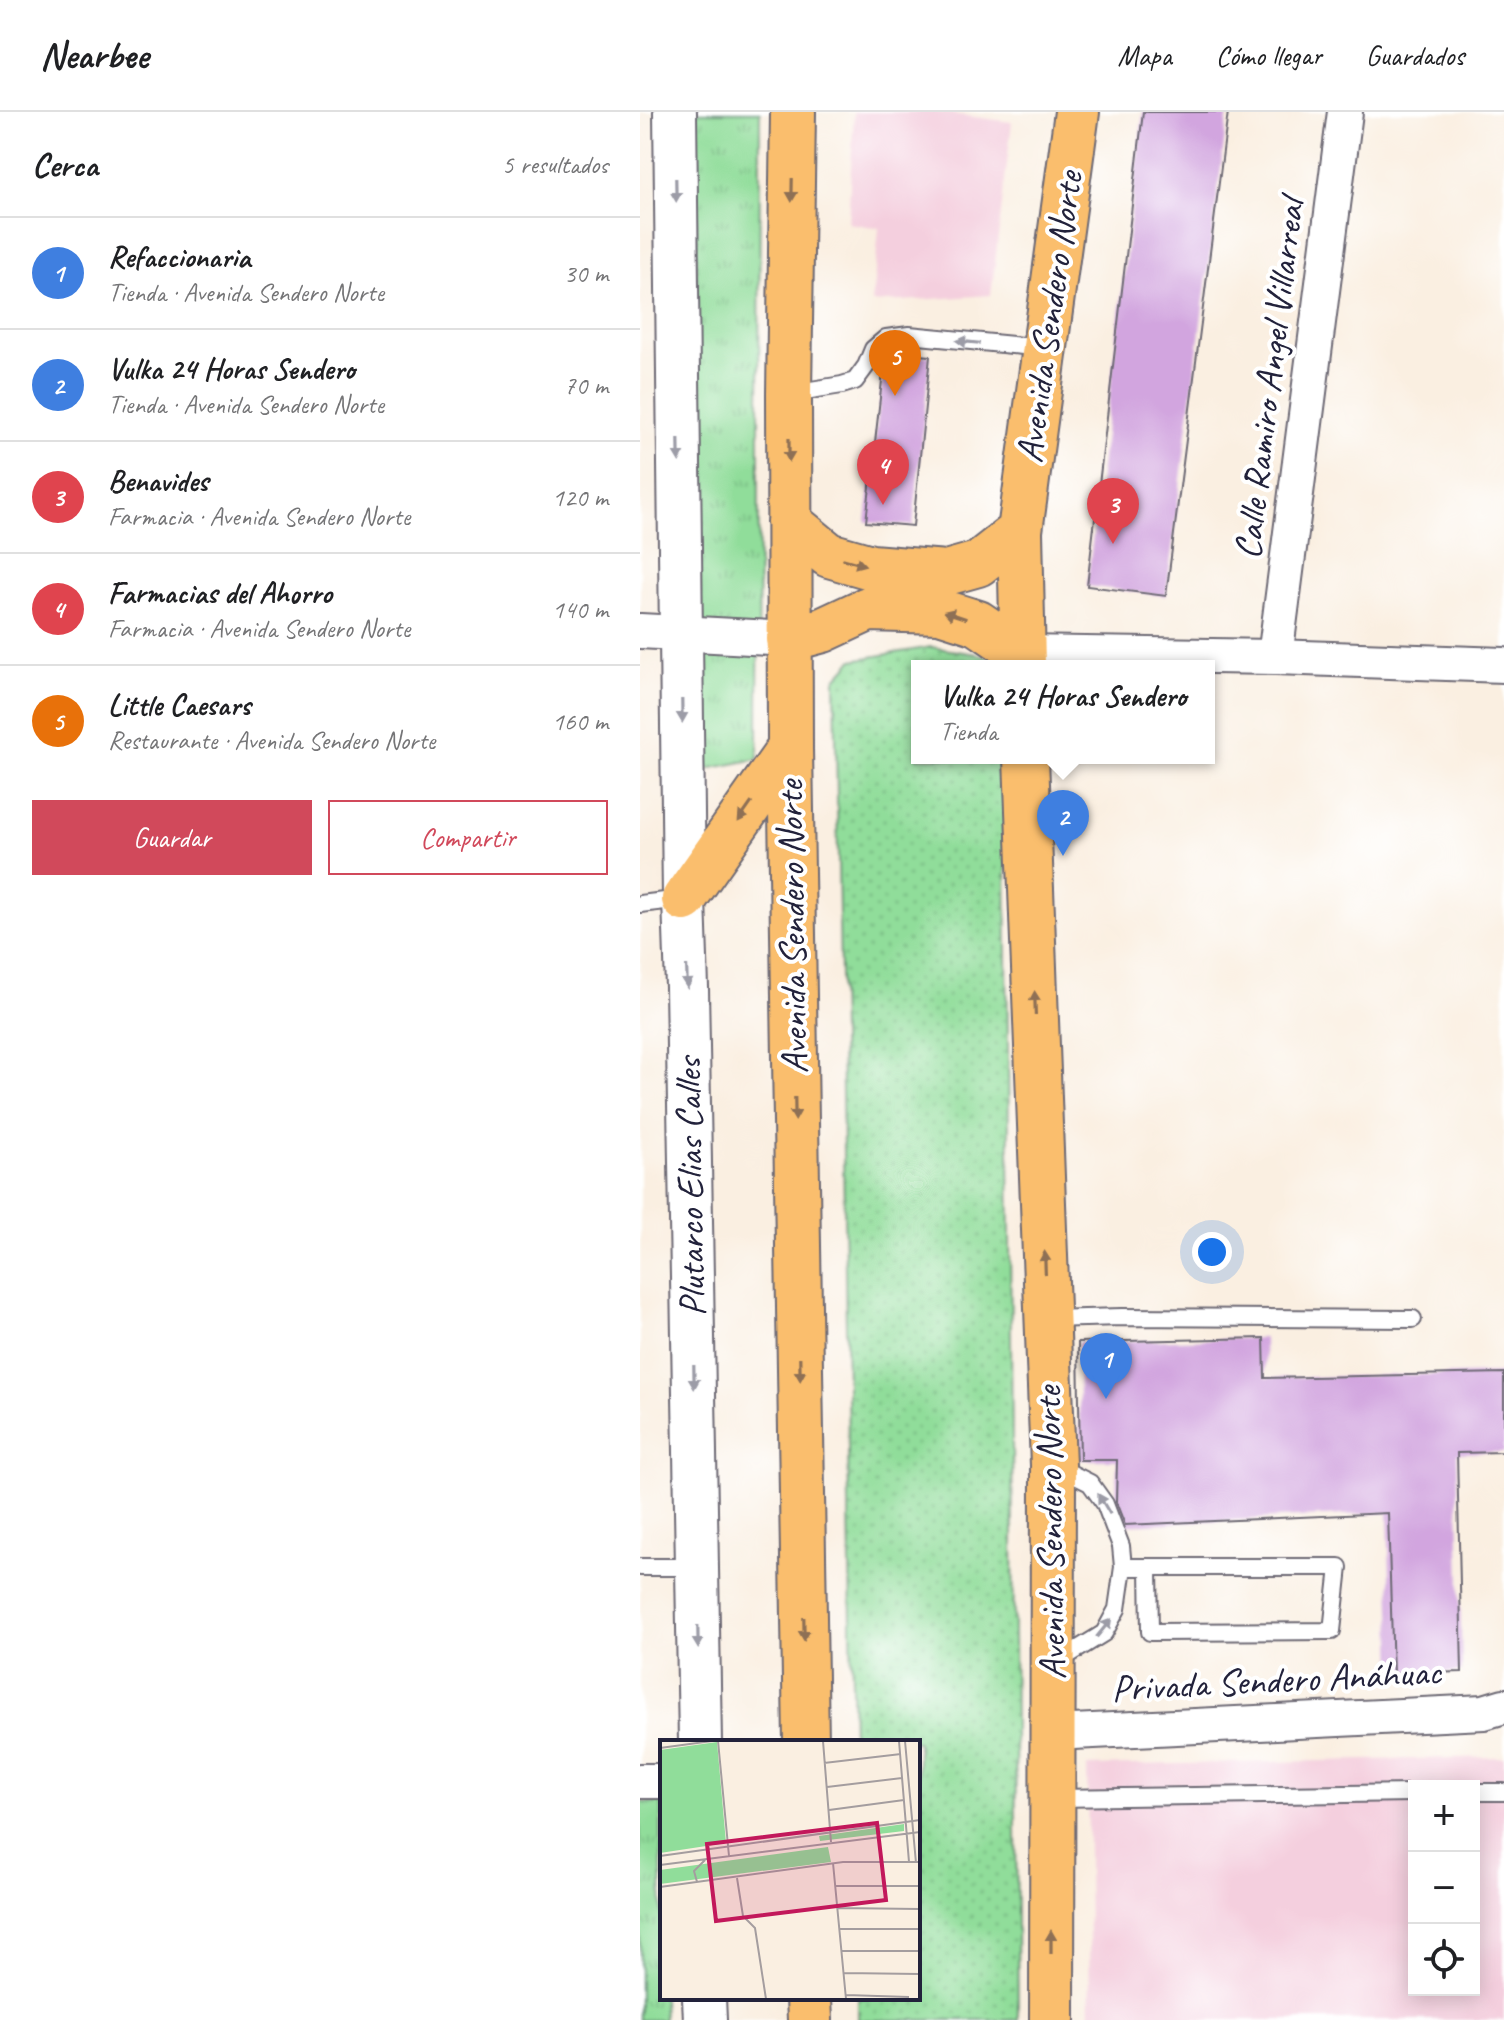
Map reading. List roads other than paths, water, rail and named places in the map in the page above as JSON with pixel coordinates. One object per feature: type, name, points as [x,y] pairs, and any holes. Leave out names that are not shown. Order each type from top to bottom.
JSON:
[{"type":"main road","name":"Avenida Sendero Norte","points":[[793,112],[789,639],[806,1740]]},
{"type":"main road","name":"Avenida Sendero Norte","points":[[1022,660],[1020,531],[1077,112]]},
{"type":"main road","points":[[789,522],[829,555],[871,567],[946,573],[978,564],[1020,531]]},
{"type":"main road","points":[[789,639],[823,630],[868,609],[940,611],[978,623],[1022,660]]},
{"type":"main road","points":[[684,899],[790,748]]},
{"type":"main road","name":"Avenida Sendero Norte","points":[[1026,764],[1053,1465],[1052,2020]]},
{"type":"main road","points":[[809,2000],[810,2020]]},
{"type":"street","name":"Plutarco Elias Calles","points":[[675,112],[684,899],[700,1740]]},
{"type":"street","name":"Calle Ramiro Angel Villarreal","points":[[1275,657],[1345,112]]},
{"type":"street","points":[[640,631],[789,639]]},
{"type":"street","points":[[1022,660],[1275,657],[1504,665]]},
{"type":"street","name":"Privada Sendero Anáhuac","points":[[1052,1733],[1484,1712],[1504,1706]]},
{"type":"street","points":[[704,2000],[705,2020]]},
{"type":"lane","points":[[789,394],[855,381],[873,349],[886,338],[909,335],[1046,348]]},
{"type":"lane","points":[[640,904],[684,899]]},
{"type":"lane","points":[[1047,1319],[1413,1319]]},
{"type":"lane","points":[[1052,1665],[1104,1633],[1117,1609],[1123,1567],[1121,1546],[1105,1504],[1090,1483],[1053,1465]]},
{"type":"lane","points":[[640,1567],[697,1567]]},
{"type":"lane","points":[[1123,1567],[1339,1567],[1332,1631],[1150,1632],[1149,1568]]},
{"type":"lane","points":[[1480,1792],[1504,1792]]},
{"type":"lane","points":[[1053,1798],[1408,1793]]},
{"type":"place","name":"Little Caesars","points":[[895,396]]},
{"type":"place","name":"Farmacias del Ahorro","points":[[883,505]]},
{"type":"place","name":"Benavides","points":[[1113,544]]},
{"type":"place","name":"Vulka 24 Horas Sendero","points":[[1063,856]]},
{"type":"place","name":"Refaccionaria","points":[[1106,1399]]}]
